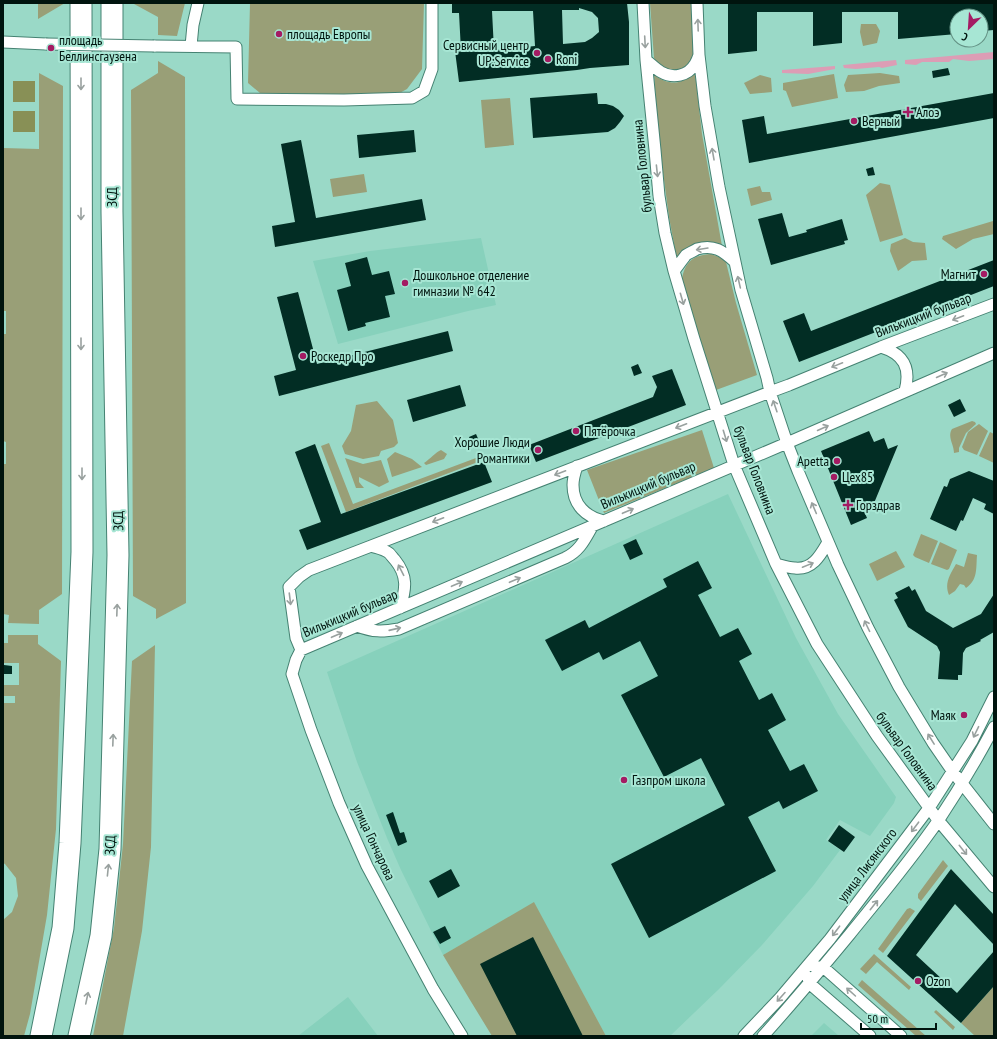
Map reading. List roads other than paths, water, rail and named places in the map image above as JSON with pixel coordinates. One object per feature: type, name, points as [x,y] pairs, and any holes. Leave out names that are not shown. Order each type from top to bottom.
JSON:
[{"type":"highway","points":[[41,1036],[63,928],[70,843],[82,552],[81,3]]},
{"type":"highway","name":"ЗСД","points":[[79,1036],[100,936],[110,849],[118,555],[112,212],[112,3]]},
{"type":"street","points":[[191,46],[193,24],[198,3]]},
{"type":"street","points":[[3,42],[236,47],[237,99],[344,100],[412,98],[424,91],[432,69],[432,3]]},
{"type":"street","name":"бульвар Головнина","points":[[643,3],[646,60],[659,196],[665,233],[674,271],[698,354],[734,465],[776,564],[817,644],[877,736],[929,808],[994,887]]},
{"type":"street","points":[[697,3],[699,55],[705,106],[719,187],[741,290],[770,392],[787,443],[838,566],[899,687],[952,772],[994,824]]},
{"type":"street","points":[[646,60],[662,73],[672,76],[681,76],[688,72],[695,64],[699,55]]},
{"type":"street","points":[[674,271],[686,256],[694,250],[704,248],[715,248],[724,252],[735,262]]},
{"type":"street","name":"Вилькицкий бульвар","points":[[994,304],[880,347],[789,385],[309,570],[289,587],[296,638],[301,650],[994,353]]},
{"type":"street","points":[[880,347],[890,350],[904,363],[908,382],[905,391]]},
{"type":"street","points":[[577,466],[573,484],[576,502],[588,515],[604,521]]},
{"type":"street","points":[[357,626],[370,631],[399,629],[565,558],[572,555],[580,548],[593,525]]},
{"type":"street","points":[[776,564],[796,568],[805,567],[814,563],[828,542]]},
{"type":"street","points":[[371,546],[389,553],[403,572],[405,580],[404,597],[400,608]]},
{"type":"street","name":"улица Гончарова","points":[[301,650],[292,674],[339,803],[367,866],[433,989],[462,1036]]},
{"type":"street","name":"улица Лисянского","points":[[744,1036],[780,998],[830,939],[929,808],[972,741],[994,697]]},
{"type":"street","name":"улица Лисянского","points":[[763,1036],[823,967],[888,887],[938,820],[981,752],[994,727]]},
{"type":"street","points":[[870,1036],[809,983],[807,967],[823,967],[901,1036]]},
{"type":"place","name":"площадь Европы","points":[[279,34]]},
{"type":"place","name":"площадь Беллинсгаузена","points":[[51,48]]},
{"type":"place","name":"Сервисный центр UP:Service","points":[[537,53]]},
{"type":"place","name":"Roni","points":[[548,59]]},
{"type":"place","name":"Алоэ","points":[[908,112]]},
{"type":"place","name":"Верный","points":[[854,121]]},
{"type":"place","name":"Магнит","points":[[984,274]]},
{"type":"place","name":"Дошкольное отделение гимназии № 642","points":[[405,283]]},
{"type":"place","name":"Роскедр Про","points":[[303,356]]},
{"type":"place","name":"Пятёрочка","points":[[576,431]]},
{"type":"place","name":"Хорошие Люди Романтики","points":[[538,450]]},
{"type":"place","name":"Apetta","points":[[837,461]]},
{"type":"place","name":"Цех85","points":[[834,477]]},
{"type":"place","name":"Горздрав","points":[[848,505]]},
{"type":"place","name":"Маяк","points":[[964,715]]},
{"type":"place","name":"Газпром школа","points":[[624,780]]},
{"type":"place","name":"Ozon","points":[[918,981]]}]
